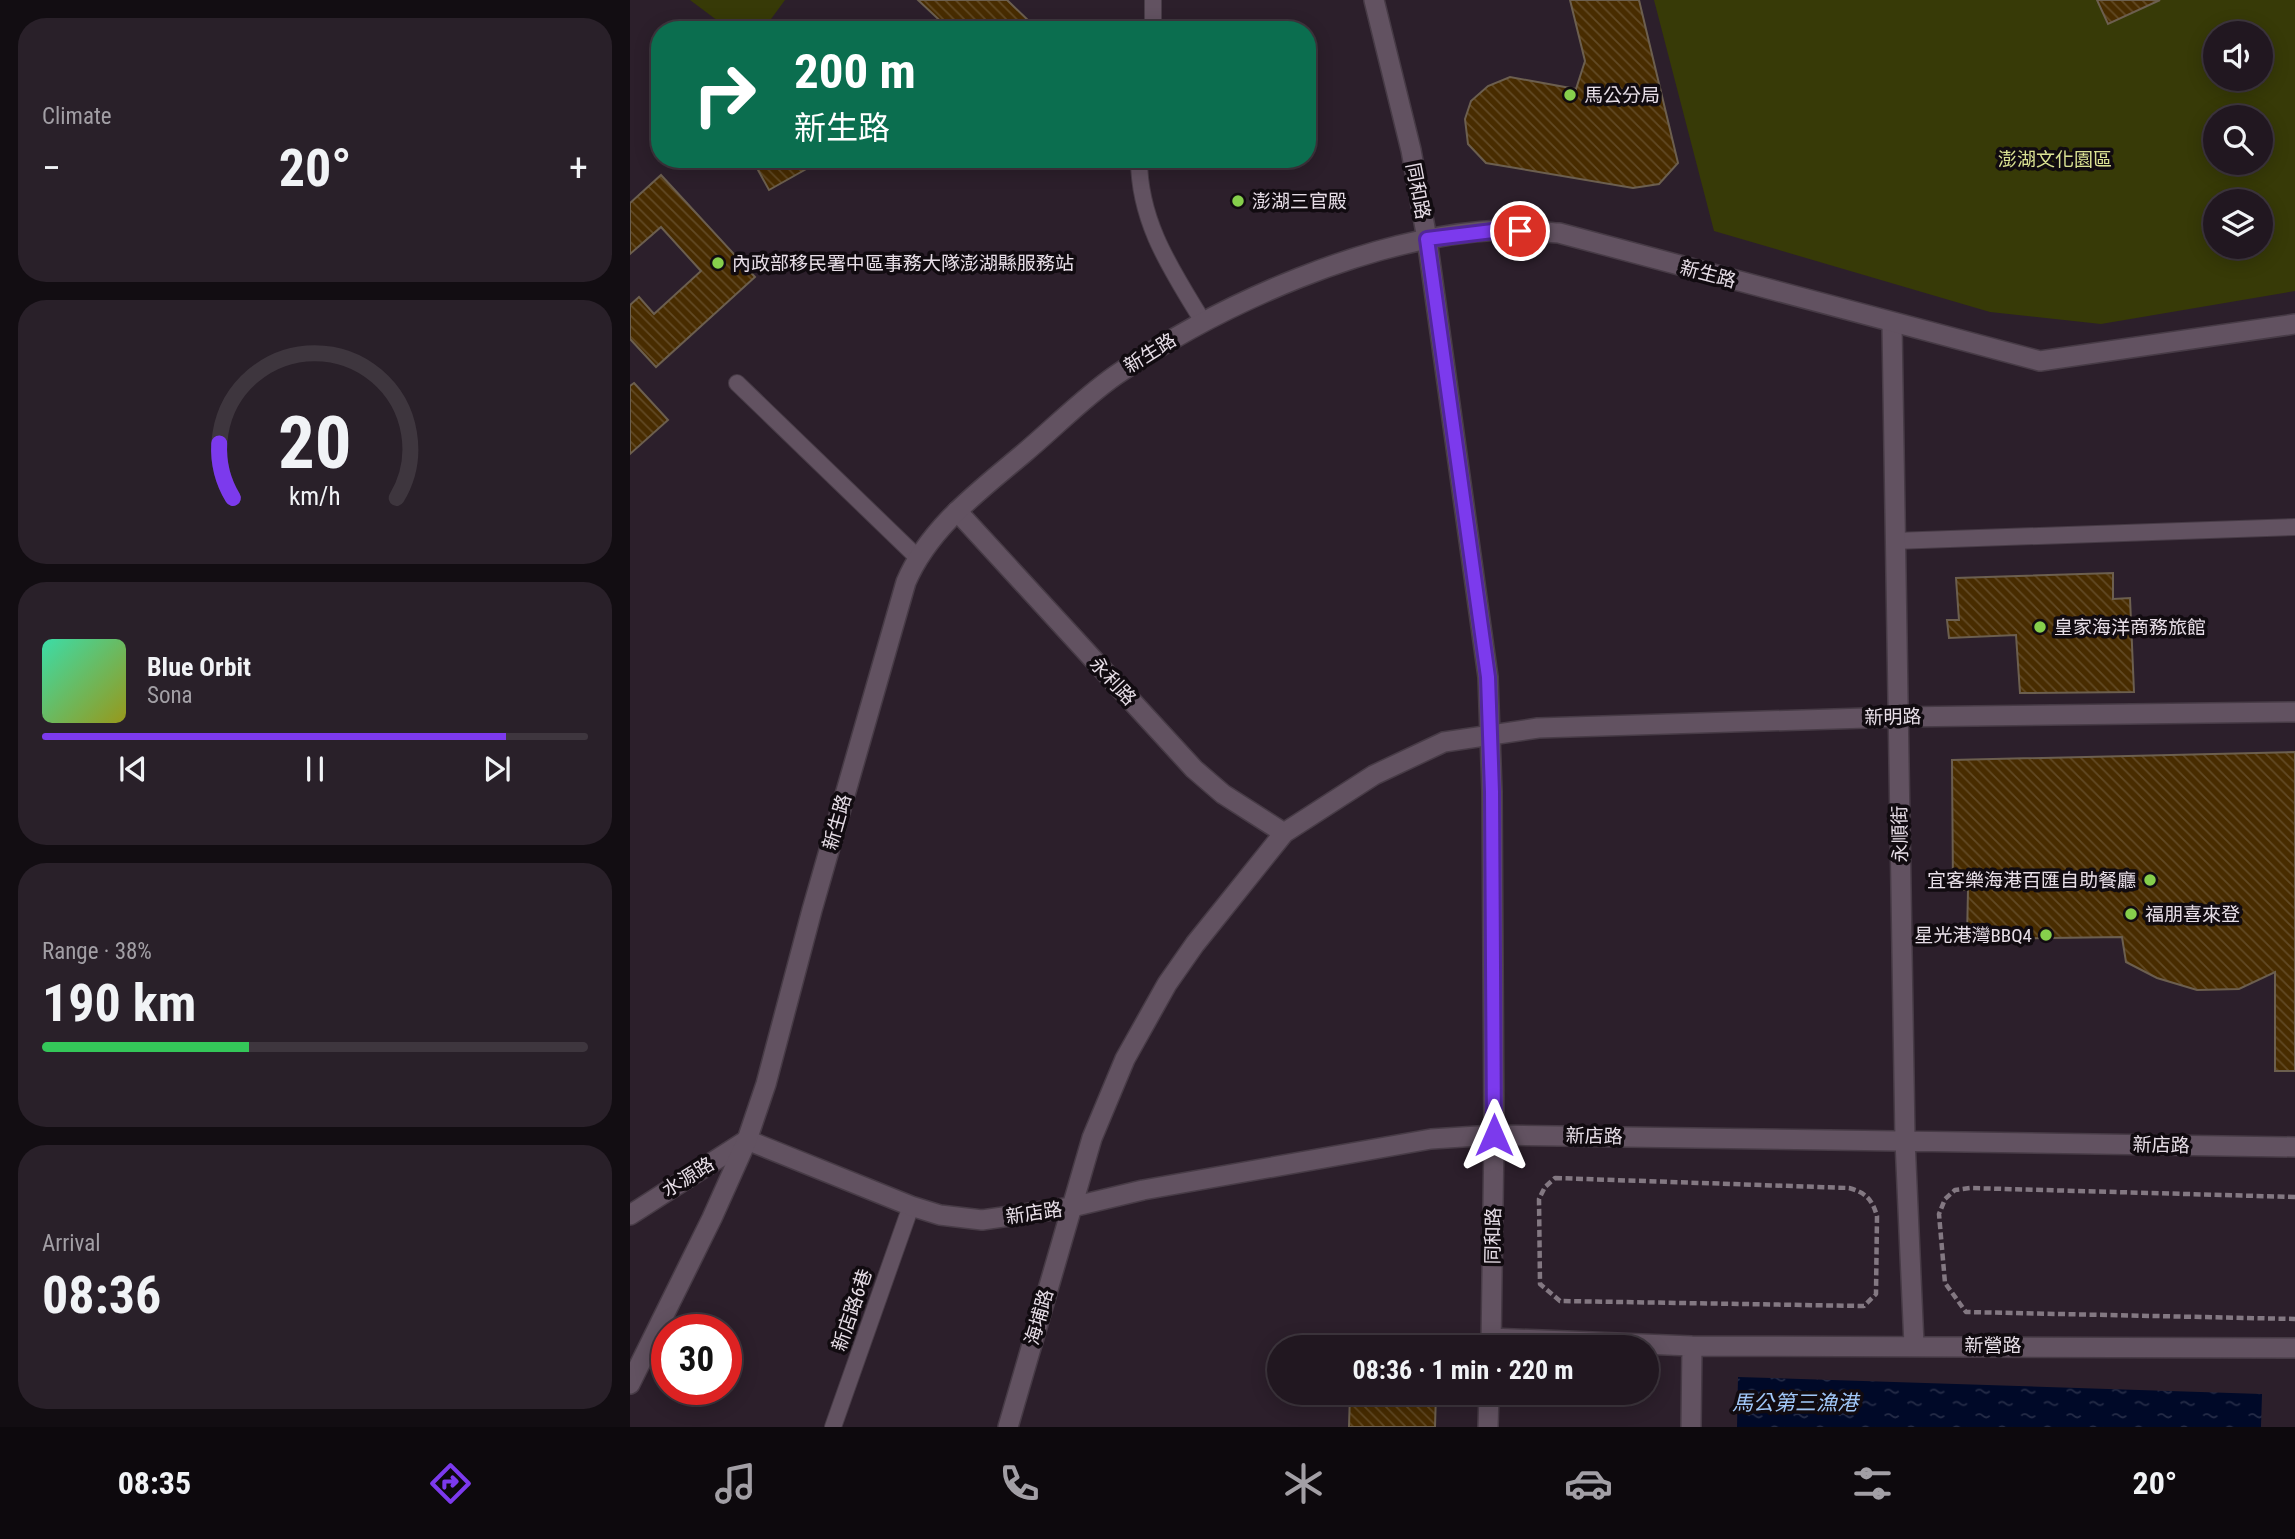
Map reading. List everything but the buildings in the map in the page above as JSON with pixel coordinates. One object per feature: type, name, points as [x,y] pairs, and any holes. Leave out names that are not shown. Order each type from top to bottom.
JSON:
[{"type":"street","name":"同和路","points":[[1374,0],[1410,150],[1427,239],[1488,677],[1491,734],[1494,1135],[1491,1335]]},
{"type":"street","name":"新生路","points":[[630,1384],[747,1140],[766,1084],[812,909],[902,595],[917,557],[957,511],[1115,376],[1202,320],[1337,264],[1427,239],[1501,230],[1559,233],[1892,324],[2040,361],[2295,324]]},
{"type":"street","name":"永順街","points":[[1892,324],[1905,1140],[1914,1345]]},
{"type":"street","name":"永利路","points":[[957,511],[1194,769],[1223,794],[1284,833]]},
{"type":"street","name":"新明路","points":[[1284,833],[1317,810],[1416,753],[1444,743],[1538,728],[1898,717],[2295,712]]},
{"type":"street","name":"海埔路","points":[[1008,1427],[1092,1138],[1125,1059],[1195,944],[1284,833]]},
{"type":"street","name":"新店路","points":[[747,1140],[911,1206],[940,1215],[982,1220],[1072,1208],[1143,1191],[1431,1139],[1494,1135],[2295,1147]]},
{"type":"street","name":"水源路","points":[[630,1214],[747,1140]]},
{"type":"street","name":"新營路","points":[[1659,1346],[2295,1348]]},
{"type":"street","points":[[1690,1427],[1692,1346]]},
{"type":"street","points":[[1488,1427],[1489,1405]]},
{"type":"lane","points":[[1153,0],[1153,21]]},
{"type":"lane","points":[[1140,168],[1144,209],[1159,250],[1202,320]]},
{"type":"lane","points":[[737,383],[917,557]]},
{"type":"lane","points":[[1894,541],[2295,527]]},
{"type":"lane","name":"新店路6巷","points":[[832,1427],[911,1206]]},
{"type":"path","points":[[1555,1178],[1849,1188],[1864,1192],[1874,1203],[1877,1216],[1876,1294],[1864,1306],[1560,1301],[1540,1284],[1539,1199],[1545,1187],[1555,1178]]},
{"type":"path","points":[[2295,1197],[1970,1188],[1955,1190],[1945,1199],[1939,1214],[1945,1283],[1966,1312],[2295,1319]]},
{"type":"green space","points":[[690,0],[785,0],[770,21],[718,21]]},
{"type":"green space","name":"澎湖文化園區","points":[[1654,0],[2295,0],[2295,291],[2101,324],[1990,312],[1714,231]]},
{"type":"water","name":"馬公第三漁港","points":[[1738,1377],[2262,1394],[2261,1427],[1737,1427]]},
{"type":"place","name":"馬公分局","points":[[1570,95]]},
{"type":"place","name":"澎湖三官殿","points":[[1238,201]]},
{"type":"place","name":"內政部移民署中區事務大隊澎湖縣服務站","points":[[718,263]]},
{"type":"place","name":"皇家海洋商務旅館","points":[[2040,627]]},
{"type":"place","name":"宜客樂海港百匯自助餐廳","points":[[2150,880]]},
{"type":"place","name":"福朋喜來登","points":[[2131,914]]},
{"type":"place","name":"星光港灣BBQ4","points":[[2046,935]]},
{"type":"route","points":[[1494,1135],[1492,792],[1488,677],[1427,239],[1501,230],[1520,231]]}]
